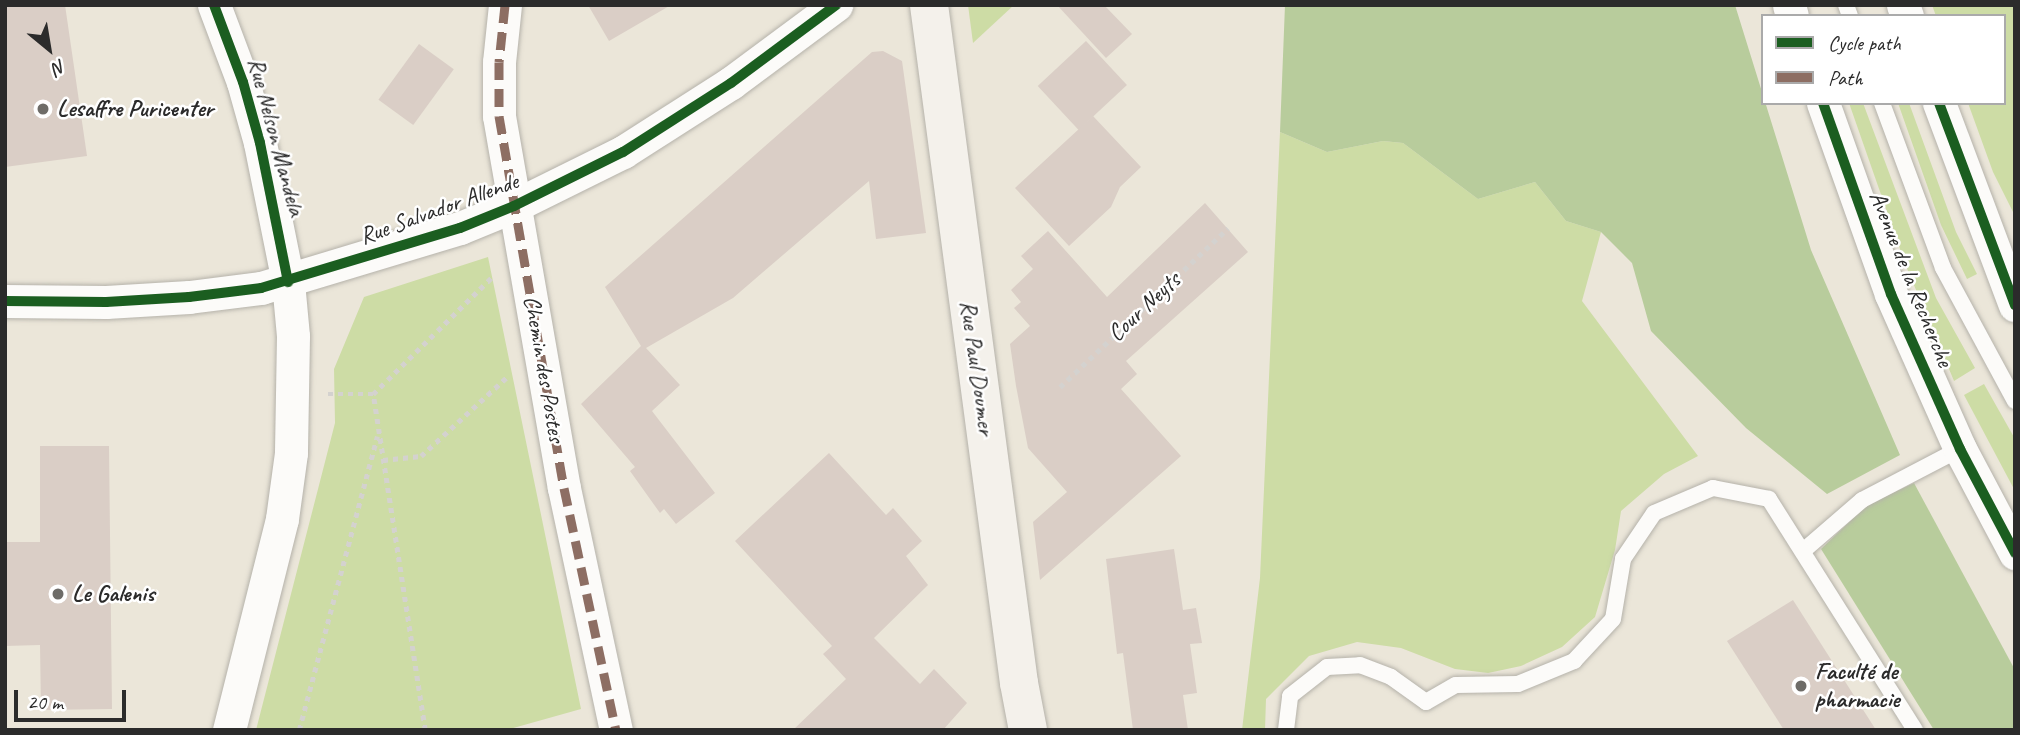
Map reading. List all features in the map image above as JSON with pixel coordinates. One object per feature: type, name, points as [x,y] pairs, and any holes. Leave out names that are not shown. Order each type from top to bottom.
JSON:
[{"type":"main road","name":"Rue Paul Doumer","points":[[929,5],[1019,683],[1028,730]]},
{"type":"street","name":"Rue Nelson Mandela","points":[[214,5],[243,82],[253,118],[288,282],[293,336],[291,453],[282,519],[229,730]]},
{"type":"street","name":"Chemin des Postes","points":[[505,5],[499,62],[499,116],[564,488],[616,730]]},
{"type":"street","name":"Rue Salvador Allende","points":[[5,301],[106,302],[189,297],[288,282],[416,243],[514,206],[611,158],[675,120],[836,5]]},
{"type":"street","name":"Avenue de la Recherche","points":[[1824,105],[1891,295],[1965,458],[2015,553]]},
{"type":"street","points":[[1940,105],[2015,304]]},
{"type":"lane","points":[[1883,105],[1943,268],[2015,401]]},
{"type":"lane","points":[[1803,551],[1862,499],[1965,458]]},
{"type":"lane","points":[[1286,730],[1290,695],[1327,667],[1360,665],[1391,677],[1426,702],[1456,685],[1518,684],[1574,661],[1613,619],[1623,559],[1654,513],[1713,488],[1769,499],[1915,730]]},
{"type":"path","points":[[293,395],[373,394],[523,247]]},
{"type":"path","points":[[492,277],[495,289]]},
{"type":"path","points":[[383,460],[421,456],[512,373]]},
{"type":"path","points":[[373,394],[425,730]]},
{"type":"path","points":[[299,730],[379,432]]},
{"type":"green space","points":[[968,5],[1014,5],[973,43]]},
{"type":"green space","points":[[1285,5],[1735,5],[1761,89],[1761,105],[1766,105],[1811,250],[1900,455],[1827,494],[1746,428],[1651,331],[1632,263],[1601,232],[1566,221],[1535,182],[1478,199],[1403,143],[1383,141],[1327,152],[1280,132]]},
{"type":"green space","points":[[1932,5],[2015,5],[2015,216],[1993,172],[1969,105],[2006,105],[2006,14],[1935,14]]},
{"type":"green space","points":[[1850,105],[1864,105],[1936,298],[1975,368],[1954,381],[1906,266]]},
{"type":"green space","points":[[1899,105],[1910,105],[1956,232],[1977,274],[1967,279],[1941,225]]},
{"type":"green space","points":[[1280,132],[1327,152],[1383,141],[1403,143],[1478,199],[1535,182],[1566,221],[1601,232],[1582,301],[1698,456],[1664,474],[1621,511],[1615,550],[1595,617],[1562,647],[1521,666],[1488,673],[1455,669],[1401,648],[1357,642],[1309,656],[1266,699],[1265,730],[1242,730],[1260,578]]},
{"type":"green space","points":[[488,257],[581,709],[506,730],[256,730],[335,423],[334,369],[364,297]]},
{"type":"green space","points":[[1984,384],[2015,439],[2015,491],[1964,395]]},
{"type":"green space","points":[[1914,483],[2015,670],[2015,730],[1934,730],[1821,549],[1867,505]]},
{"type":"building","name":"Lesaffre Puricenter","points":[[5,5],[65,5],[87,156],[5,167]]},
{"type":"building","points":[[588,5],[671,5],[609,41]]},
{"type":"building","points":[[1057,5],[1104,5],[1132,34],[1106,58]]},
{"type":"building","points":[[1086,41],[1127,85],[1079,130],[1038,86]]},
{"type":"building","points":[[419,44],[454,69],[413,125],[378,100]]},
{"type":"building","points":[[883,51],[902,61],[926,233],[876,239],[869,181],[733,298],[646,348],[680,385],[652,411],[715,493],[676,524],[664,509],[660,513],[630,471],[635,467],[581,404],[641,346],[605,287],[872,52]]},
{"type":"building","points":[[1093,116],[1141,167],[1120,187],[1111,207],[1069,246],[1015,188]]},
{"type":"building","points":[[1205,203],[1248,252],[1126,361],[1137,374],[1121,389],[1181,456],[1040,580],[1033,522],[1067,492],[1028,448],[1010,344],[1030,326],[1014,308],[1021,302],[1011,290],[1033,269],[1021,256],[1048,231],[1107,297]]},
{"type":"building","name":"Le Galenis","points":[[40,446],[109,446],[112,709],[41,710],[40,645],[5,646],[5,542],[40,542]]},
{"type":"building","points":[[829,453],[886,515],[893,508],[922,541],[906,556],[928,585],[874,638],[920,684],[934,669],[967,703],[943,730],[793,730],[846,679],[823,654],[832,646],[735,541]]},
{"type":"building","points":[[1174,549],[1183,610],[1196,608],[1202,643],[1190,644],[1197,693],[1183,695],[1188,730],[1133,730],[1123,653],[1117,654],[1106,559]]},
{"type":"building","name":"Faculté de pharmacie","points":[[1793,600],[1876,730],[1784,730],[1727,641]]},
{"type":"marked path","points":[[505,5],[499,62],[499,116],[564,488],[616,730]]},
{"type":"cycle path","points":[[214,5],[243,82],[260,143],[288,282]]},
{"type":"cycle path","points":[[5,301],[106,302],[189,297],[261,288],[460,228],[514,206],[623,152],[731,83],[836,5]]},
{"type":"cycle path","points":[[1824,105],[1891,294],[1960,449],[2015,553]]},
{"type":"cycle path","points":[[1940,105],[2015,305]]},
{"type":"place","name":"Lesaffre Puricenter","points":[[43,109]]},
{"type":"place","name":"Le Galenis","points":[[58,594]]},
{"type":"place","name":"Faculté de pharmacie","points":[[1801,686]]}]
